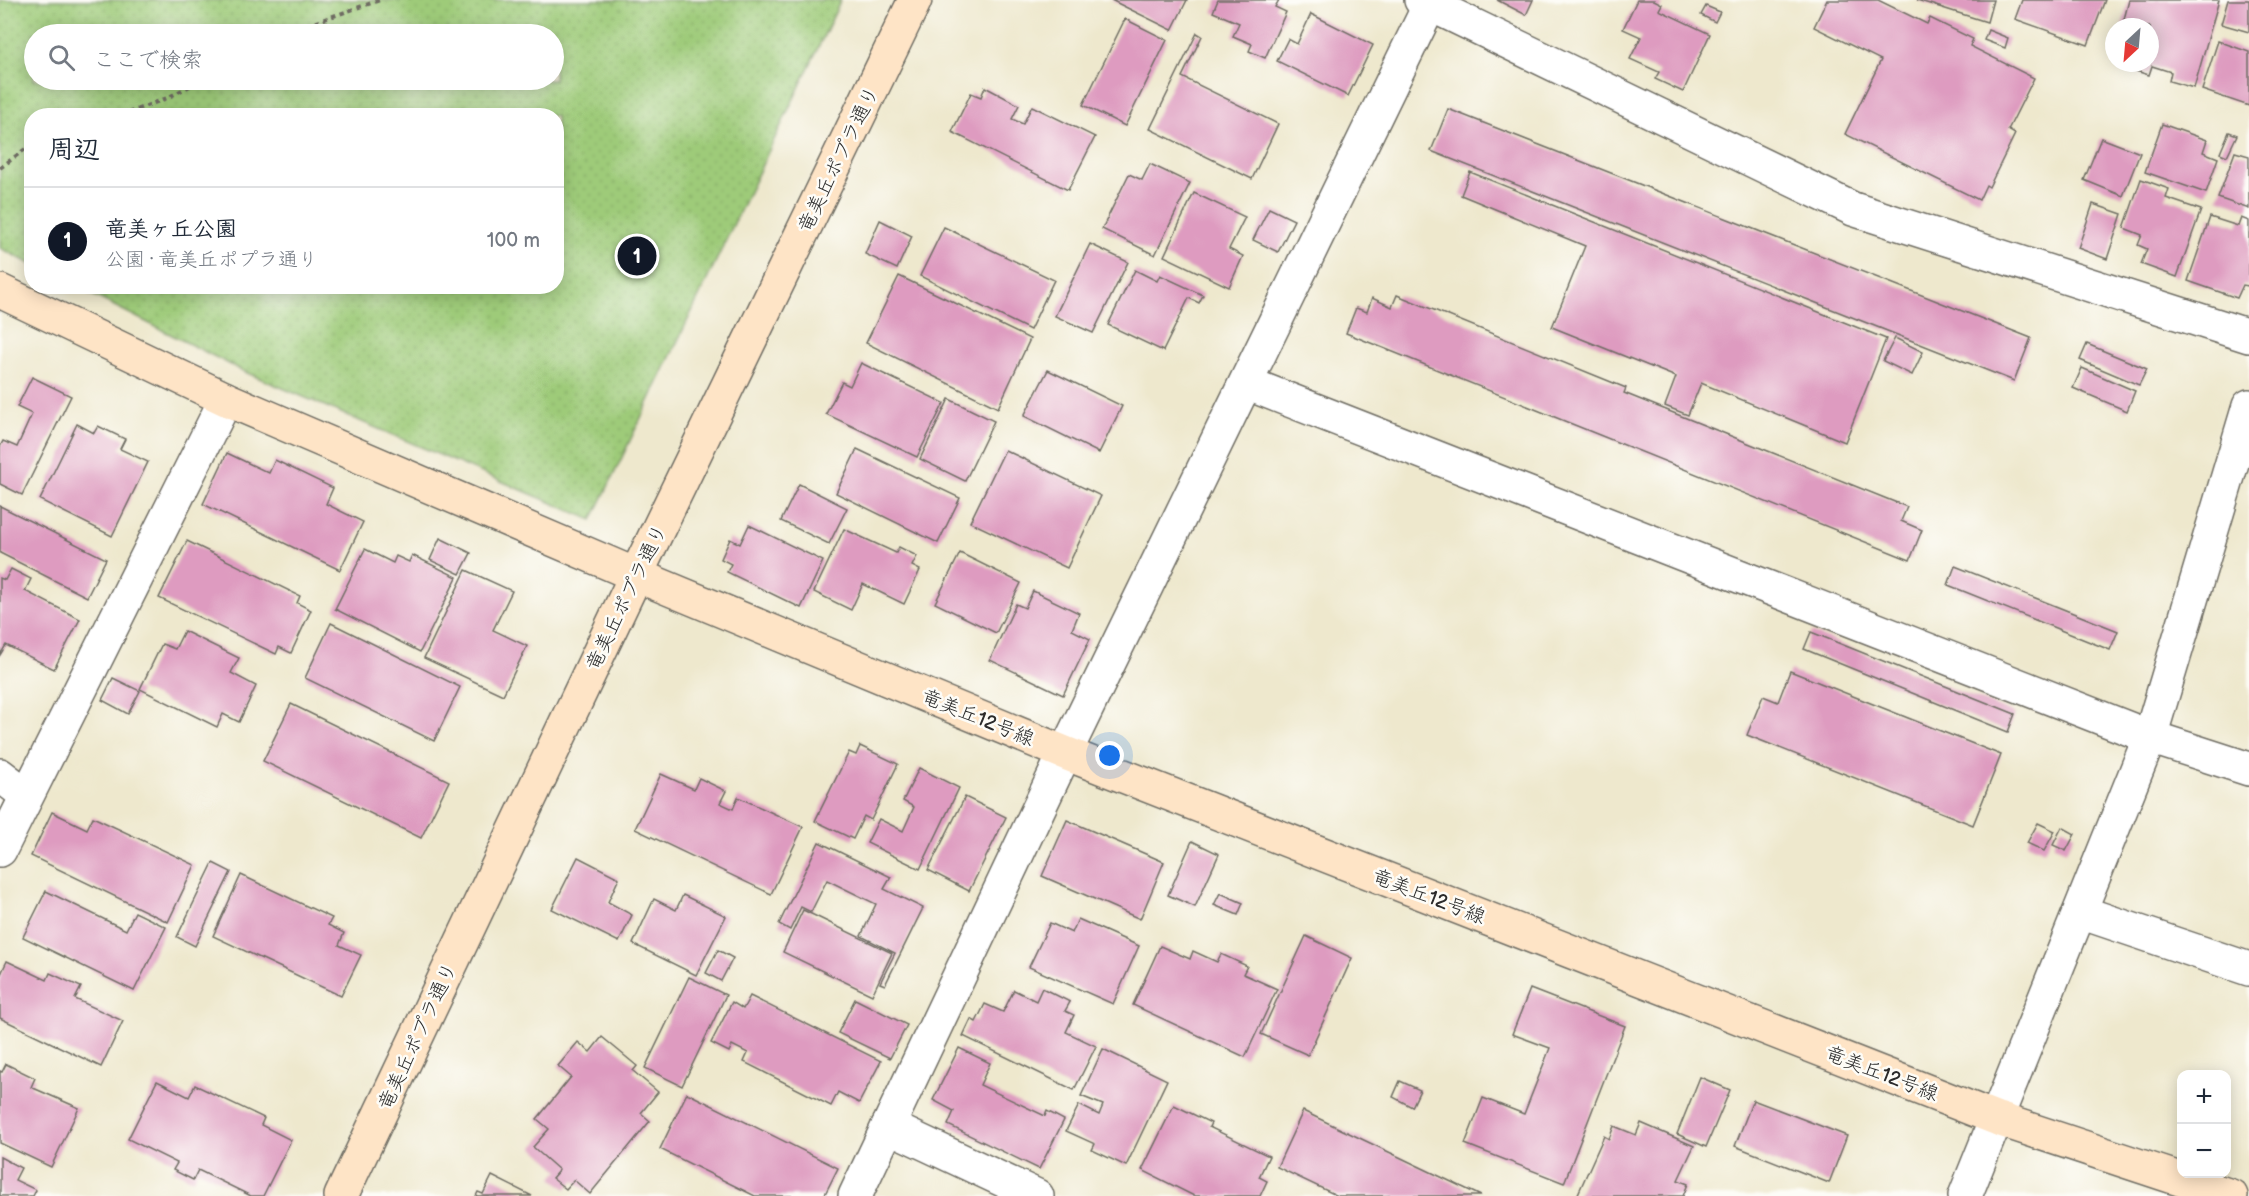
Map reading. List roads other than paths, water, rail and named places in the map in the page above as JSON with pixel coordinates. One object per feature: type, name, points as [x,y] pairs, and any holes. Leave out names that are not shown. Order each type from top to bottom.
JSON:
[{"type":"street","name":"竜美丘ポプラ通り","points":[[341,1196],[636,575],[915,0]]},
{"type":"street","points":[[855,1196],[1065,753],[1246,383],[1427,2],[1853,208],[2249,336]]},
{"type":"street","name":"竜美丘12号線","points":[[0,291],[226,399],[636,575],[1065,753],[1998,1119],[2231,1196]]},
{"type":"street","points":[[1246,383],[2150,737],[2249,769]]},
{"type":"street","points":[[0,850],[226,399]]},
{"type":"street","points":[[1965,1196],[1998,1119],[2150,737],[2249,406]]},
{"type":"street","points":[[0,775],[26,795]]},
{"type":"street","points":[[2080,912],[2249,969]]},
{"type":"street","points":[[888,1126],[1037,1196]]},
{"type":"place","name":"竜美ヶ丘公園","points":[[637,256]]}]
